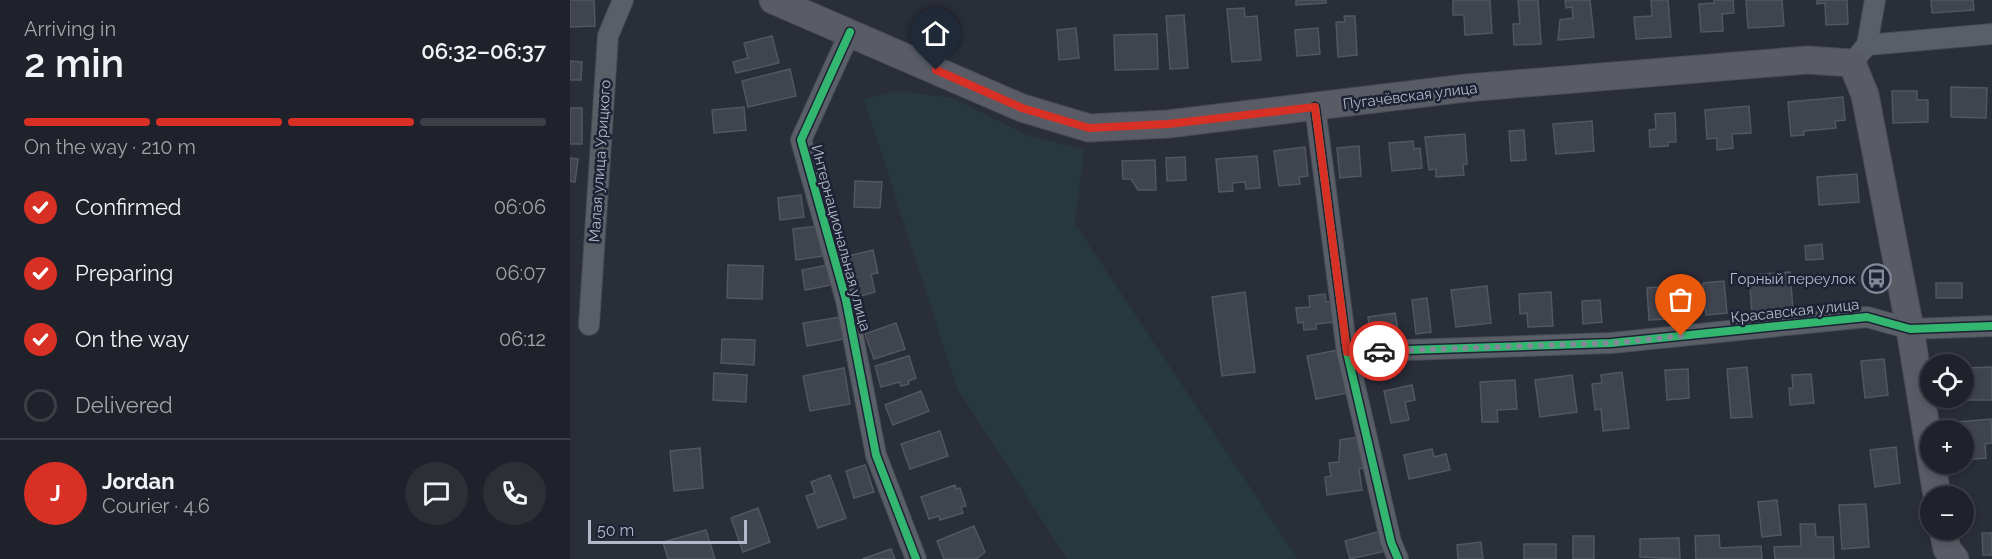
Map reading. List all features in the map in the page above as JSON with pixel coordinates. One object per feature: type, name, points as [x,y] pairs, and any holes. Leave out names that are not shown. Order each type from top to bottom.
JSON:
[{"type":"main road","name":"Пугачёвская улица","points":[[773,0],[1022,108],[1089,128],[1168,124],[1466,88],[1860,54]]},
{"type":"main road","points":[[1860,54],[1865,95],[1910,329],[1935,486]]},
{"type":"street","name":"Малая улица Урицкого","points":[[590,325],[608,36],[623,0]]},
{"type":"street","points":[[1860,54],[1875,0]]},
{"type":"street","name":"Интернациональная улица","points":[[850,32],[801,140],[846,300],[876,455],[916,559]]},
{"type":"street","name":"Пугачёвская улица","points":[[1860,54],[1992,34]]},
{"type":"street","points":[[1315,107],[1347,352],[1391,542],[1398,559]]},
{"type":"street","name":"Красавская улица","points":[[1347,352],[1611,343],[1867,317],[1910,329],[1992,326]]},
{"type":"shaded area","points":[[897,91],[952,98],[1024,134],[1084,150],[1075,224],[1298,559],[1067,559],[957,388],[864,99]]},
{"type":"building","points":[[570,0],[594,0],[595,26],[570,27]]},
{"type":"building","points":[[1296,0],[1326,0],[1326,3],[1296,5]]},
{"type":"building","points":[[1453,0],[1490,0],[1492,33],[1465,35],[1464,15],[1453,15]]},
{"type":"building","points":[[1518,0],[1538,0],[1541,44],[1514,45],[1513,24],[1520,24]]},
{"type":"building","points":[[1565,0],[1590,0],[1594,37],[1558,40],[1560,20],[1573,18],[1572,7],[1566,8]]},
{"type":"building","points":[[1651,0],[1668,0],[1671,37],[1636,39],[1634,17],[1652,16]]},
{"type":"building","points":[[1714,0],[1733,0],[1734,13],[1722,14],[1723,31],[1701,32],[1699,4],[1714,3]]},
{"type":"building","points":[[1746,0],[1782,0],[1784,26],[1748,28]]},
{"type":"building","points":[[1817,0],[1847,0],[1848,24],[1826,25],[1825,3],[1817,4]]},
{"type":"building","points":[[1931,0],[1973,0],[1974,10],[1932,13]]},
{"type":"building","points":[[1244,8],[1245,17],[1257,16],[1261,60],[1232,62],[1227,9]]},
{"type":"building","points":[[1184,15],[1188,68],[1170,69],[1166,16]]},
{"type":"building","points":[[1344,16],[1355,16],[1357,55],[1338,57],[1336,22],[1345,22]]},
{"type":"building","points":[[1076,28],[1079,58],[1059,60],[1057,30]]},
{"type":"building","points":[[1318,28],[1320,54],[1297,56],[1295,30]]},
{"type":"building","points":[[1157,34],[1158,69],[1115,70],[1114,35]]},
{"type":"building","points":[[772,36],[779,63],[736,73],[733,62],[748,58],[744,43]]},
{"type":"building","points":[[570,61],[582,62],[581,80],[570,80]]},
{"type":"building","points":[[790,69],[796,96],[748,107],[742,81]]},
{"type":"building","points":[[1951,87],[1987,88],[1986,118],[1951,117]]},
{"type":"building","points":[[1892,91],[1917,91],[1917,100],[1928,100],[1928,122],[1893,123]]},
{"type":"building","points":[[1843,97],[1845,120],[1835,121],[1836,128],[1804,131],[1804,135],[1791,136],[1788,102]]},
{"type":"building","points":[[1749,106],[1751,133],[1732,134],[1733,148],[1717,150],[1717,138],[1707,139],[1705,110]]},
{"type":"building","points":[[744,107],[746,130],[714,133],[712,110]]},
{"type":"building","points":[[570,108],[582,108],[582,144],[570,144]]},
{"type":"building","points":[[1675,113],[1676,142],[1668,142],[1668,146],[1650,147],[1649,130],[1656,129],[1655,114]]},
{"type":"building","points":[[1592,121],[1594,151],[1556,154],[1553,124]]},
{"type":"building","points":[[1524,130],[1526,160],[1511,161],[1509,131]]},
{"type":"building","points":[[1465,134],[1467,164],[1463,165],[1464,175],[1436,177],[1436,169],[1429,170],[1425,137]]},
{"type":"building","points":[[1413,141],[1414,149],[1420,148],[1422,168],[1392,171],[1389,143]]},
{"type":"building","points":[[1359,146],[1361,176],[1340,178],[1337,148]]},
{"type":"building","points":[[1305,147],[1308,176],[1299,177],[1300,184],[1279,186],[1274,151]]},
{"type":"building","points":[[1257,156],[1260,188],[1246,189],[1245,182],[1232,183],[1233,191],[1219,192],[1216,159]]},
{"type":"building","points":[[1185,157],[1186,180],[1167,181],[1166,158]]},
{"type":"building","points":[[570,158],[578,159],[575,182],[570,181]]},
{"type":"building","points":[[1155,160],[1156,190],[1138,190],[1131,179],[1123,179],[1122,161]]},
{"type":"building","points":[[1857,174],[1859,202],[1819,205],[1817,177]]},
{"type":"building","points":[[855,181],[882,182],[880,208],[854,207]]},
{"type":"building","points":[[801,195],[804,217],[780,220],[778,198]]},
{"type":"building","points":[[818,226],[822,256],[796,260],[793,229]]},
{"type":"building","points":[[1822,244],[1823,259],[1806,260],[1805,246]]},
{"type":"building","points":[[873,250],[878,273],[871,274],[875,292],[857,297],[848,256]]},
{"type":"building","points":[[728,265],[763,266],[762,299],[727,298]]},
{"type":"building","points":[[828,265],[831,285],[805,290],[802,270]]},
{"type":"building","points":[[1790,272],[1793,309],[1752,313],[1749,275]]},
{"type":"building","points":[[1724,281],[1727,313],[1706,315],[1703,283]]},
{"type":"building","points":[[1936,283],[1962,283],[1962,298],[1936,298]]},
{"type":"building","points":[[1487,286],[1491,323],[1456,327],[1451,290]]},
{"type":"building","points":[[1667,286],[1669,319],[1649,320],[1647,288]]},
{"type":"building","points":[[1245,292],[1255,372],[1222,376],[1212,297]]},
{"type":"building","points":[[1551,292],[1553,326],[1528,327],[1527,313],[1520,314],[1519,294]]},
{"type":"building","points":[[1325,294],[1326,302],[1333,302],[1335,322],[1316,324],[1316,329],[1304,330],[1303,322],[1298,323],[1296,308],[1310,307],[1309,296]]},
{"type":"building","points":[[1427,298],[1431,332],[1416,334],[1412,300]]},
{"type":"building","points":[[1600,300],[1602,322],[1583,324],[1582,301]]},
{"type":"building","points":[[1395,313],[1399,336],[1371,340],[1368,317]]},
{"type":"building","points":[[840,317],[844,339],[807,346],[803,323]]},
{"type":"building","points":[[896,323],[905,349],[874,359],[865,334]]},
{"type":"building","points":[[722,339],[755,340],[754,365],[721,363]]},
{"type":"building","points":[[1338,350],[1347,393],[1316,399],[1307,356]]},
{"type":"building","points":[[909,356],[916,378],[908,381],[909,384],[901,386],[900,382],[881,387],[875,366]]},
{"type":"building","points":[[1884,359],[1888,395],[1865,398],[1861,361]]},
{"type":"building","points":[[1747,367],[1752,417],[1731,418],[1727,369]]},
{"type":"building","points":[[1992,367],[1992,400],[1974,400],[1974,368]]},
{"type":"building","points":[[844,368],[850,404],[810,411],[803,376]]},
{"type":"building","points":[[1688,369],[1689,398],[1667,400],[1665,370]]},
{"type":"building","points":[[1622,372],[1629,428],[1603,431],[1601,409],[1595,410],[1592,384],[1602,383],[1601,375]]},
{"type":"building","points":[[714,373],[747,375],[746,402],[713,400]]},
{"type":"building","points":[[1811,374],[1814,403],[1790,405],[1789,388],[1793,388],[1792,375]]},
{"type":"building","points":[[1572,375],[1577,412],[1540,417],[1535,380]]},
{"type":"building","points":[[1515,380],[1517,409],[1497,410],[1498,422],[1482,422],[1480,382]]},
{"type":"building","points":[[1412,385],[1415,400],[1405,402],[1409,420],[1391,423],[1384,391]]},
{"type":"building","points":[[921,391],[929,411],[893,425],[885,405]]},
{"type":"building","points":[[1991,419],[1992,443],[1985,444],[1986,458],[1974,459],[1974,420]]},
{"type":"building","points":[[940,431],[948,456],[910,469],[901,444]]},
{"type":"building","points":[[1359,437],[1363,468],[1359,469],[1362,490],[1327,495],[1325,477],[1331,476],[1329,463],[1339,462],[1340,440]]},
{"type":"building","points":[[1896,447],[1900,483],[1875,487],[1870,450]]},
{"type":"building","points":[[700,448],[703,488],[674,491],[670,451]]},
{"type":"building","points":[[1432,449],[1434,457],[1446,454],[1450,470],[1409,479],[1404,455]]},
{"type":"building","points":[[865,465],[874,492],[854,498],[846,471]]},
{"type":"building","points":[[830,475],[846,518],[818,528],[806,496],[815,493],[811,482]]},
{"type":"building","points":[[955,485],[956,489],[960,488],[966,506],[961,507],[963,513],[940,520],[939,516],[929,519],[921,497]]},
{"type":"building","points":[[1777,500],[1781,535],[1762,537],[1758,502]]},
{"type":"building","points":[[1866,504],[1869,547],[1842,549],[1839,505]]},
{"type":"building","points":[[758,508],[770,542],[743,552],[731,518]]},
{"type":"building","points":[[1800,524],[1815,524],[1816,537],[1833,537],[1834,559],[1775,559],[1774,547],[1801,546]]},
{"type":"building","points":[[974,526],[985,552],[976,559],[944,559],[937,541]]},
{"type":"building","points":[[706,530],[715,559],[668,559],[663,542]]},
{"type":"building","points":[[1381,531],[1386,551],[1350,559],[1345,541]]},
{"type":"building","points":[[1982,533],[1992,533],[1992,555],[1983,555]]},
{"type":"building","points":[[1719,535],[1720,548],[1761,546],[1762,559],[1696,559],[1695,536]]},
{"type":"building","points":[[1573,536],[1594,536],[1594,559],[1573,559]]},
{"type":"building","points":[[1679,538],[1680,559],[1640,557],[1640,539]]},
{"type":"building","points":[[1481,542],[1483,559],[1458,559],[1457,545]]},
{"type":"building","points":[[1524,544],[1556,544],[1556,559],[1524,559]]},
{"type":"building","points":[[891,549],[895,559],[862,559]]},
{"type":"cycle path","points":[[850,32],[801,140],[846,300],[876,455],[916,559]]},
{"type":"cycle path","points":[[1315,107],[1347,352],[1391,542],[1398,559]]},
{"type":"cycle path","points":[[1347,352],[1611,343],[1867,317],[1910,329],[1992,326]]},
{"type":"way so far","points":[[1379,351],[1611,343],[1681,336]]},
{"type":"place","name":"Горный переулок","points":[[1877,279]]},
{"type":"route","points":[[936,70],[1022,108],[1089,128],[1168,124],[1315,107],[1347,352],[1379,351]]}]
